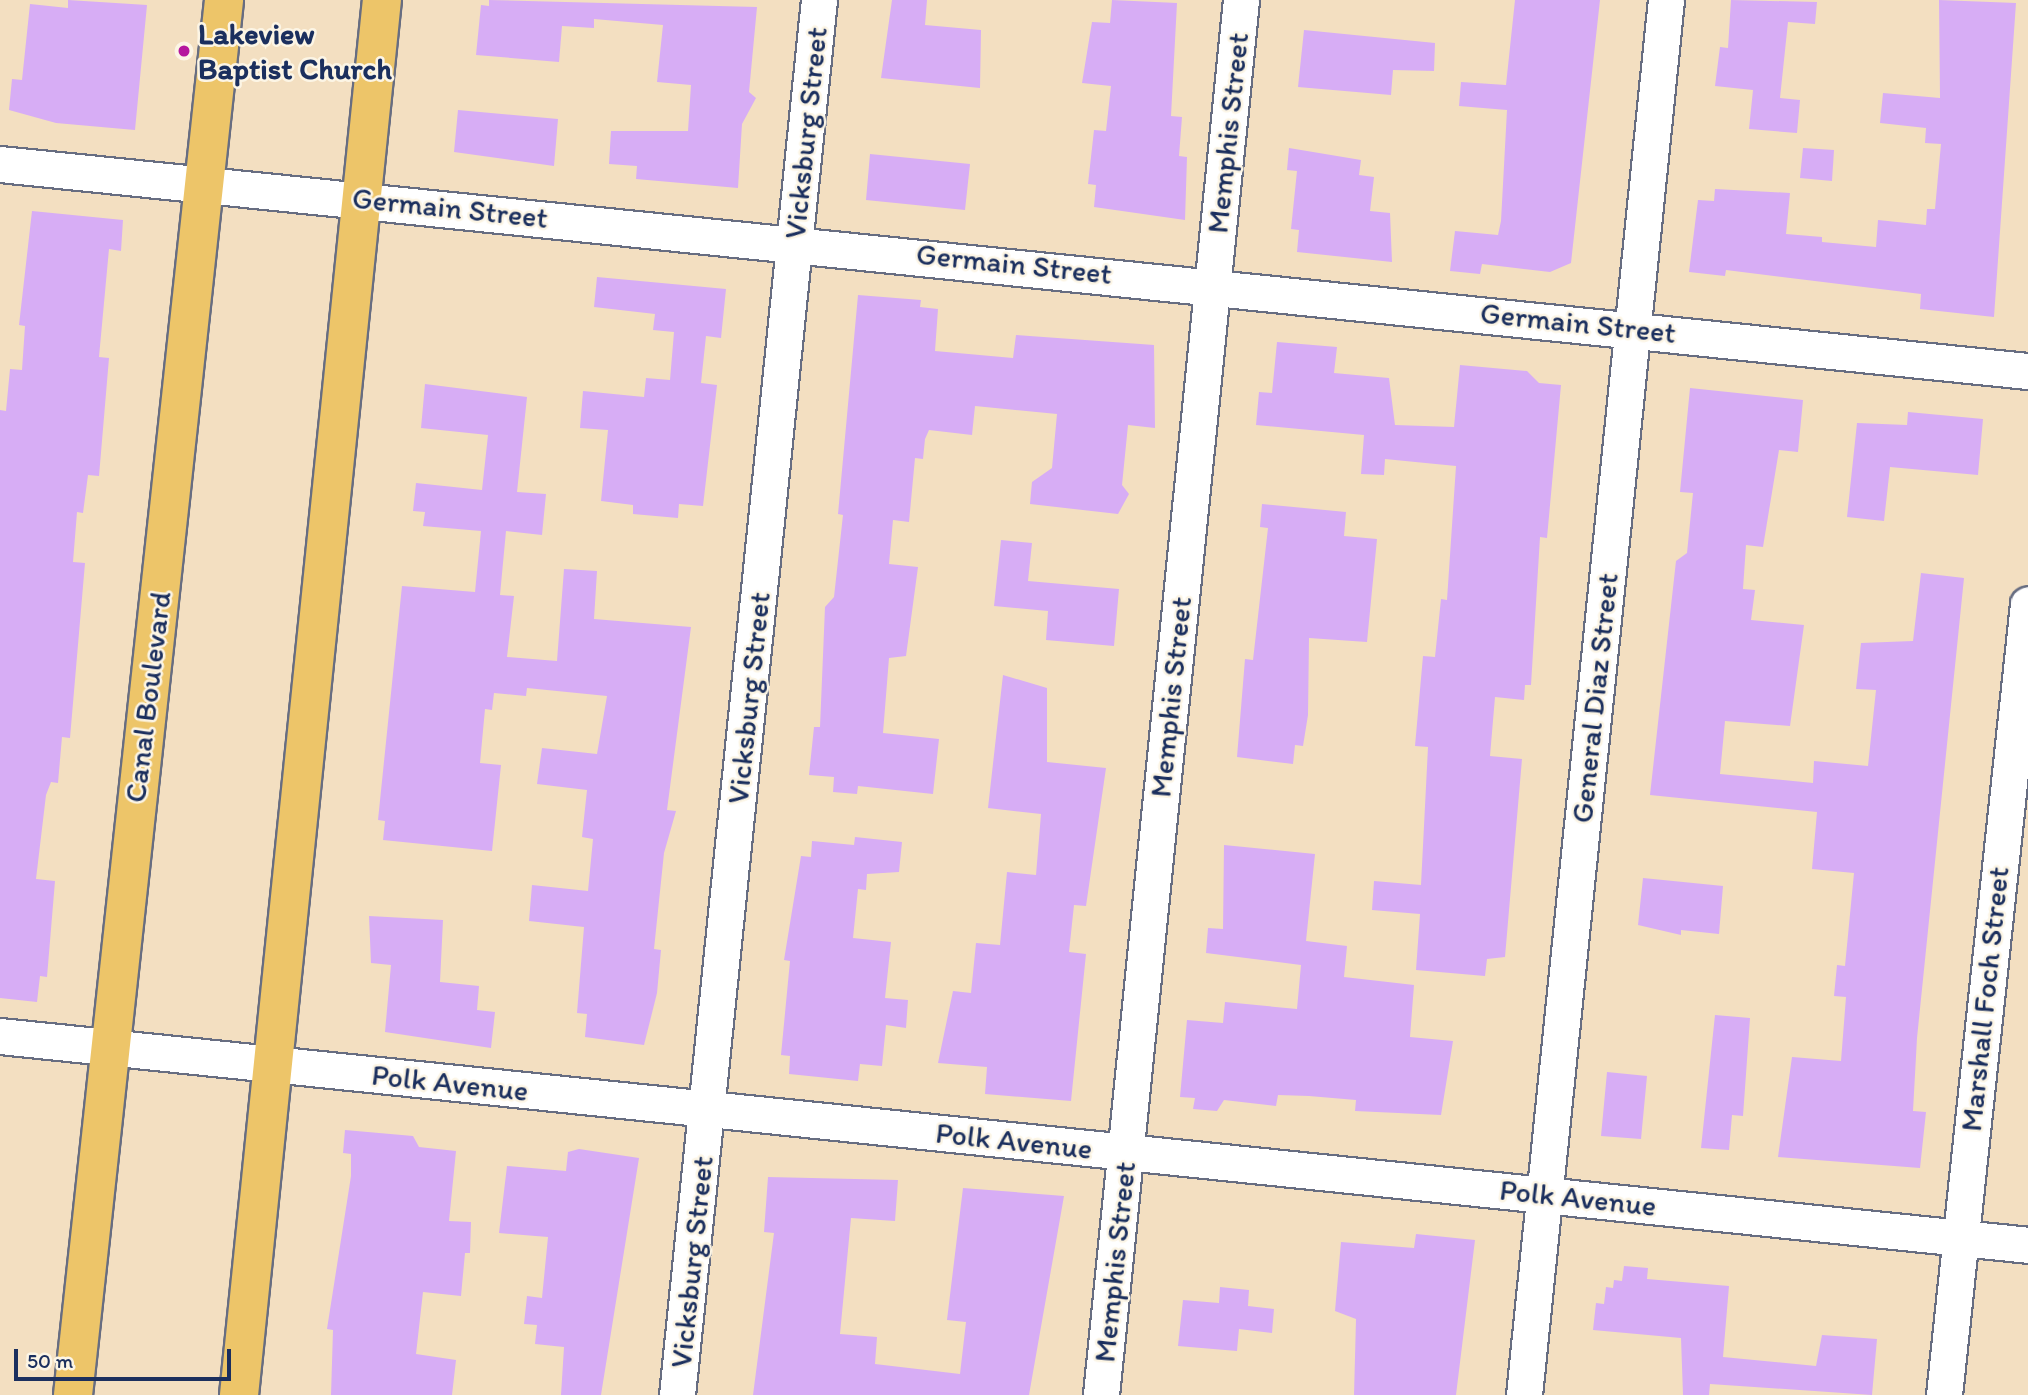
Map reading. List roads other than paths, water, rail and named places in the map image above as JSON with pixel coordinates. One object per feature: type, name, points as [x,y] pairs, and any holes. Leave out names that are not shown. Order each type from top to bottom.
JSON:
[{"type":"main road","name":"Canal Boulevard","points":[[73,1395],[108,1047],[207,185],[224,0]]},
{"type":"main road","points":[[239,1395],[383,0]]},
{"type":"street","name":"Vicksburg Street","points":[[677,1395],[819,0]]},
{"type":"street","name":"Memphis Street","points":[[1101,1395],[1241,0]]},
{"type":"street","name":"General Diaz Street","points":[[1524,1395],[1666,0]]},
{"type":"street","name":"Germain Street","points":[[0,164],[795,242],[2028,371]]},
{"type":"street","name":"Marshall Foch Street","points":[[1944,1395],[2028,604]]},
{"type":"street","name":"Polk Avenue","points":[[0,1036],[2028,1245]]},
{"type":"place","name":"Lakeview Baptist Church","points":[[184,51]]}]
